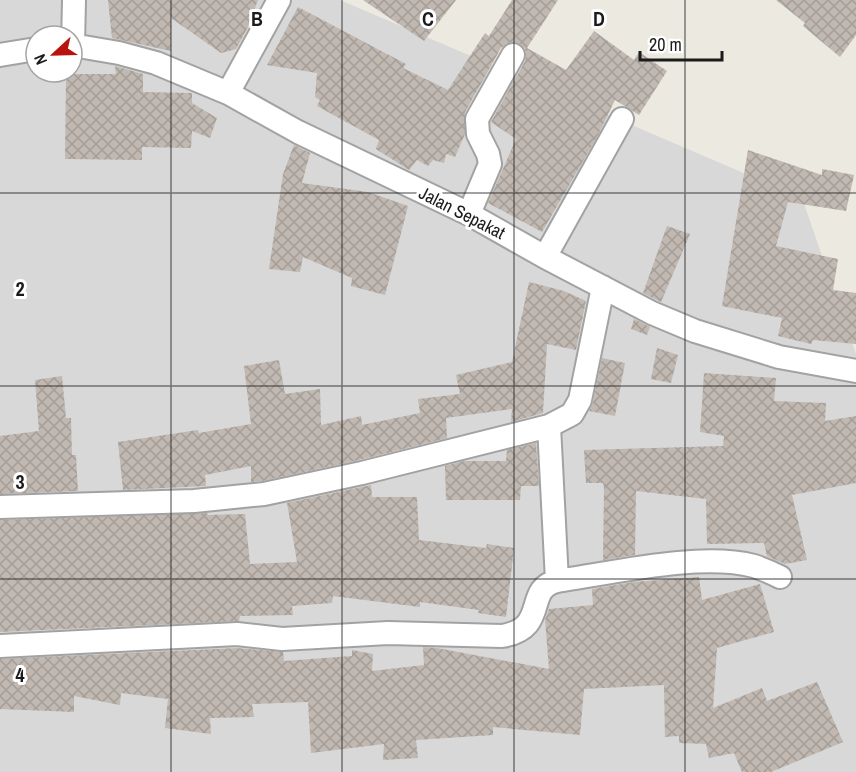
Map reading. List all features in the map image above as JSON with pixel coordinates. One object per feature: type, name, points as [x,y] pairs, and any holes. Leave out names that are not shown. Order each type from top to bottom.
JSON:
[{"type":"street","points":[[73,24],[74,0]]},
{"type":"street","points":[[228,93],[279,0]]},
{"type":"street","name":"Jalan Sepakat","points":[[84,47],[156,63],[228,93],[298,132],[469,214],[652,313],[734,345],[779,357],[856,371]]},
{"type":"street","points":[[0,55],[24,51]]},
{"type":"street","points":[[469,214],[490,165],[488,154],[478,134],[477,119],[513,55]]},
{"type":"street","points":[[545,257],[622,119]]},
{"type":"street","points":[[0,507],[194,501],[264,494],[362,473],[549,426],[572,414],[580,400],[603,287]]},
{"type":"street","points":[[549,426],[557,581]]},
{"type":"street","points":[[0,646],[237,634],[282,639],[388,633],[502,636],[525,628],[531,621],[543,588],[548,583],[557,581],[701,562],[738,563],[756,567],[780,577]]},
{"type":"shaded area","points":[[0,0],[340,0],[802,198],[856,354],[856,772],[0,772]]},
{"type":"building","points":[[108,0],[258,0],[247,29],[236,49],[221,53],[171,18],[171,51],[112,38]]},
{"type":"building","points":[[363,0],[456,0],[424,41]]},
{"type":"building","points":[[512,0],[558,0],[527,48],[566,70],[594,31],[634,60],[639,52],[667,71],[639,115],[615,100],[597,137],[542,232],[488,203],[516,139],[491,122],[525,61],[525,49],[520,44],[512,42],[501,48],[465,112],[465,134],[455,157],[446,154],[444,163],[433,160],[428,166],[417,160],[409,170],[376,149],[379,140],[317,106],[320,100],[315,97],[317,73],[267,65],[298,7],[406,64],[403,68],[448,90],[485,33],[489,36]]},
{"type":"building","points":[[776,0],[856,0],[856,35],[840,57],[803,26],[805,23]]},
{"type":"building","points":[[115,66],[143,74],[143,92],[192,93],[192,103],[217,118],[210,138],[192,131],[191,148],[142,147],[142,160],[65,159],[66,84],[84,84],[84,74],[116,74]]},
{"type":"building","points":[[294,145],[310,153],[302,183],[368,192],[408,206],[385,295],[351,286],[352,278],[303,257],[300,272],[269,269],[283,174]]},
{"type":"building","points":[[748,150],[822,175],[822,169],[854,175],[846,211],[788,202],[776,246],[838,259],[833,290],[856,293],[856,344],[813,340],[811,344],[778,336],[782,318],[722,306]]},
{"type":"building","points":[[667,226],[690,234],[661,302],[643,293]]},
{"type":"building","points":[[529,282],[564,291],[586,301],[576,350],[547,344],[543,413],[511,422],[512,409],[446,418],[447,438],[262,481],[251,482],[251,466],[205,475],[206,486],[123,490],[118,442],[198,430],[199,433],[251,424],[244,366],[279,360],[285,394],[320,389],[321,425],[361,416],[362,425],[420,413],[418,399],[460,394],[456,375],[512,362]]},
{"type":"building","points":[[634,319],[650,327],[647,335],[631,329]]},
{"type":"building","points":[[657,348],[678,355],[671,383],[651,379]]},
{"type":"building","points":[[602,358],[625,363],[615,416],[589,411],[593,403]]},
{"type":"building","points":[[704,373],[776,378],[774,401],[826,403],[825,421],[856,416],[856,483],[792,495],[807,560],[785,564],[767,556],[764,543],[707,544],[706,499],[636,491],[635,555],[603,560],[604,488],[603,483],[586,483],[584,450],[723,446],[724,436],[700,432]]},
{"type":"building","points":[[62,376],[66,418],[71,418],[72,455],[76,455],[78,491],[0,494],[0,436],[39,431],[35,380]]},
{"type":"building","points":[[536,443],[539,486],[521,486],[520,500],[446,500],[445,466],[464,461],[506,461],[507,450]]},
{"type":"building","points":[[371,485],[372,497],[417,497],[419,540],[486,548],[487,544],[514,548],[506,617],[478,613],[479,610],[420,602],[420,607],[333,596],[332,603],[292,606],[293,615],[240,616],[239,621],[0,632],[0,520],[207,513],[208,515],[245,514],[250,564],[297,562],[287,503]]},
{"type":"building","points":[[699,577],[702,600],[760,584],[774,632],[717,648],[713,708],[762,688],[767,701],[817,682],[843,742],[771,772],[742,772],[734,753],[709,758],[706,744],[679,743],[679,736],[665,737],[664,685],[584,689],[580,735],[493,727],[493,735],[416,740],[418,758],[383,760],[384,744],[311,753],[308,702],[252,704],[254,717],[210,718],[211,734],[165,728],[168,699],[121,693],[120,705],[74,696],[74,712],[0,709],[0,659],[237,648],[283,652],[284,661],[352,656],[352,650],[373,654],[372,671],[424,665],[423,647],[549,669],[545,620],[549,609],[593,605],[592,589],[634,582]]}]
